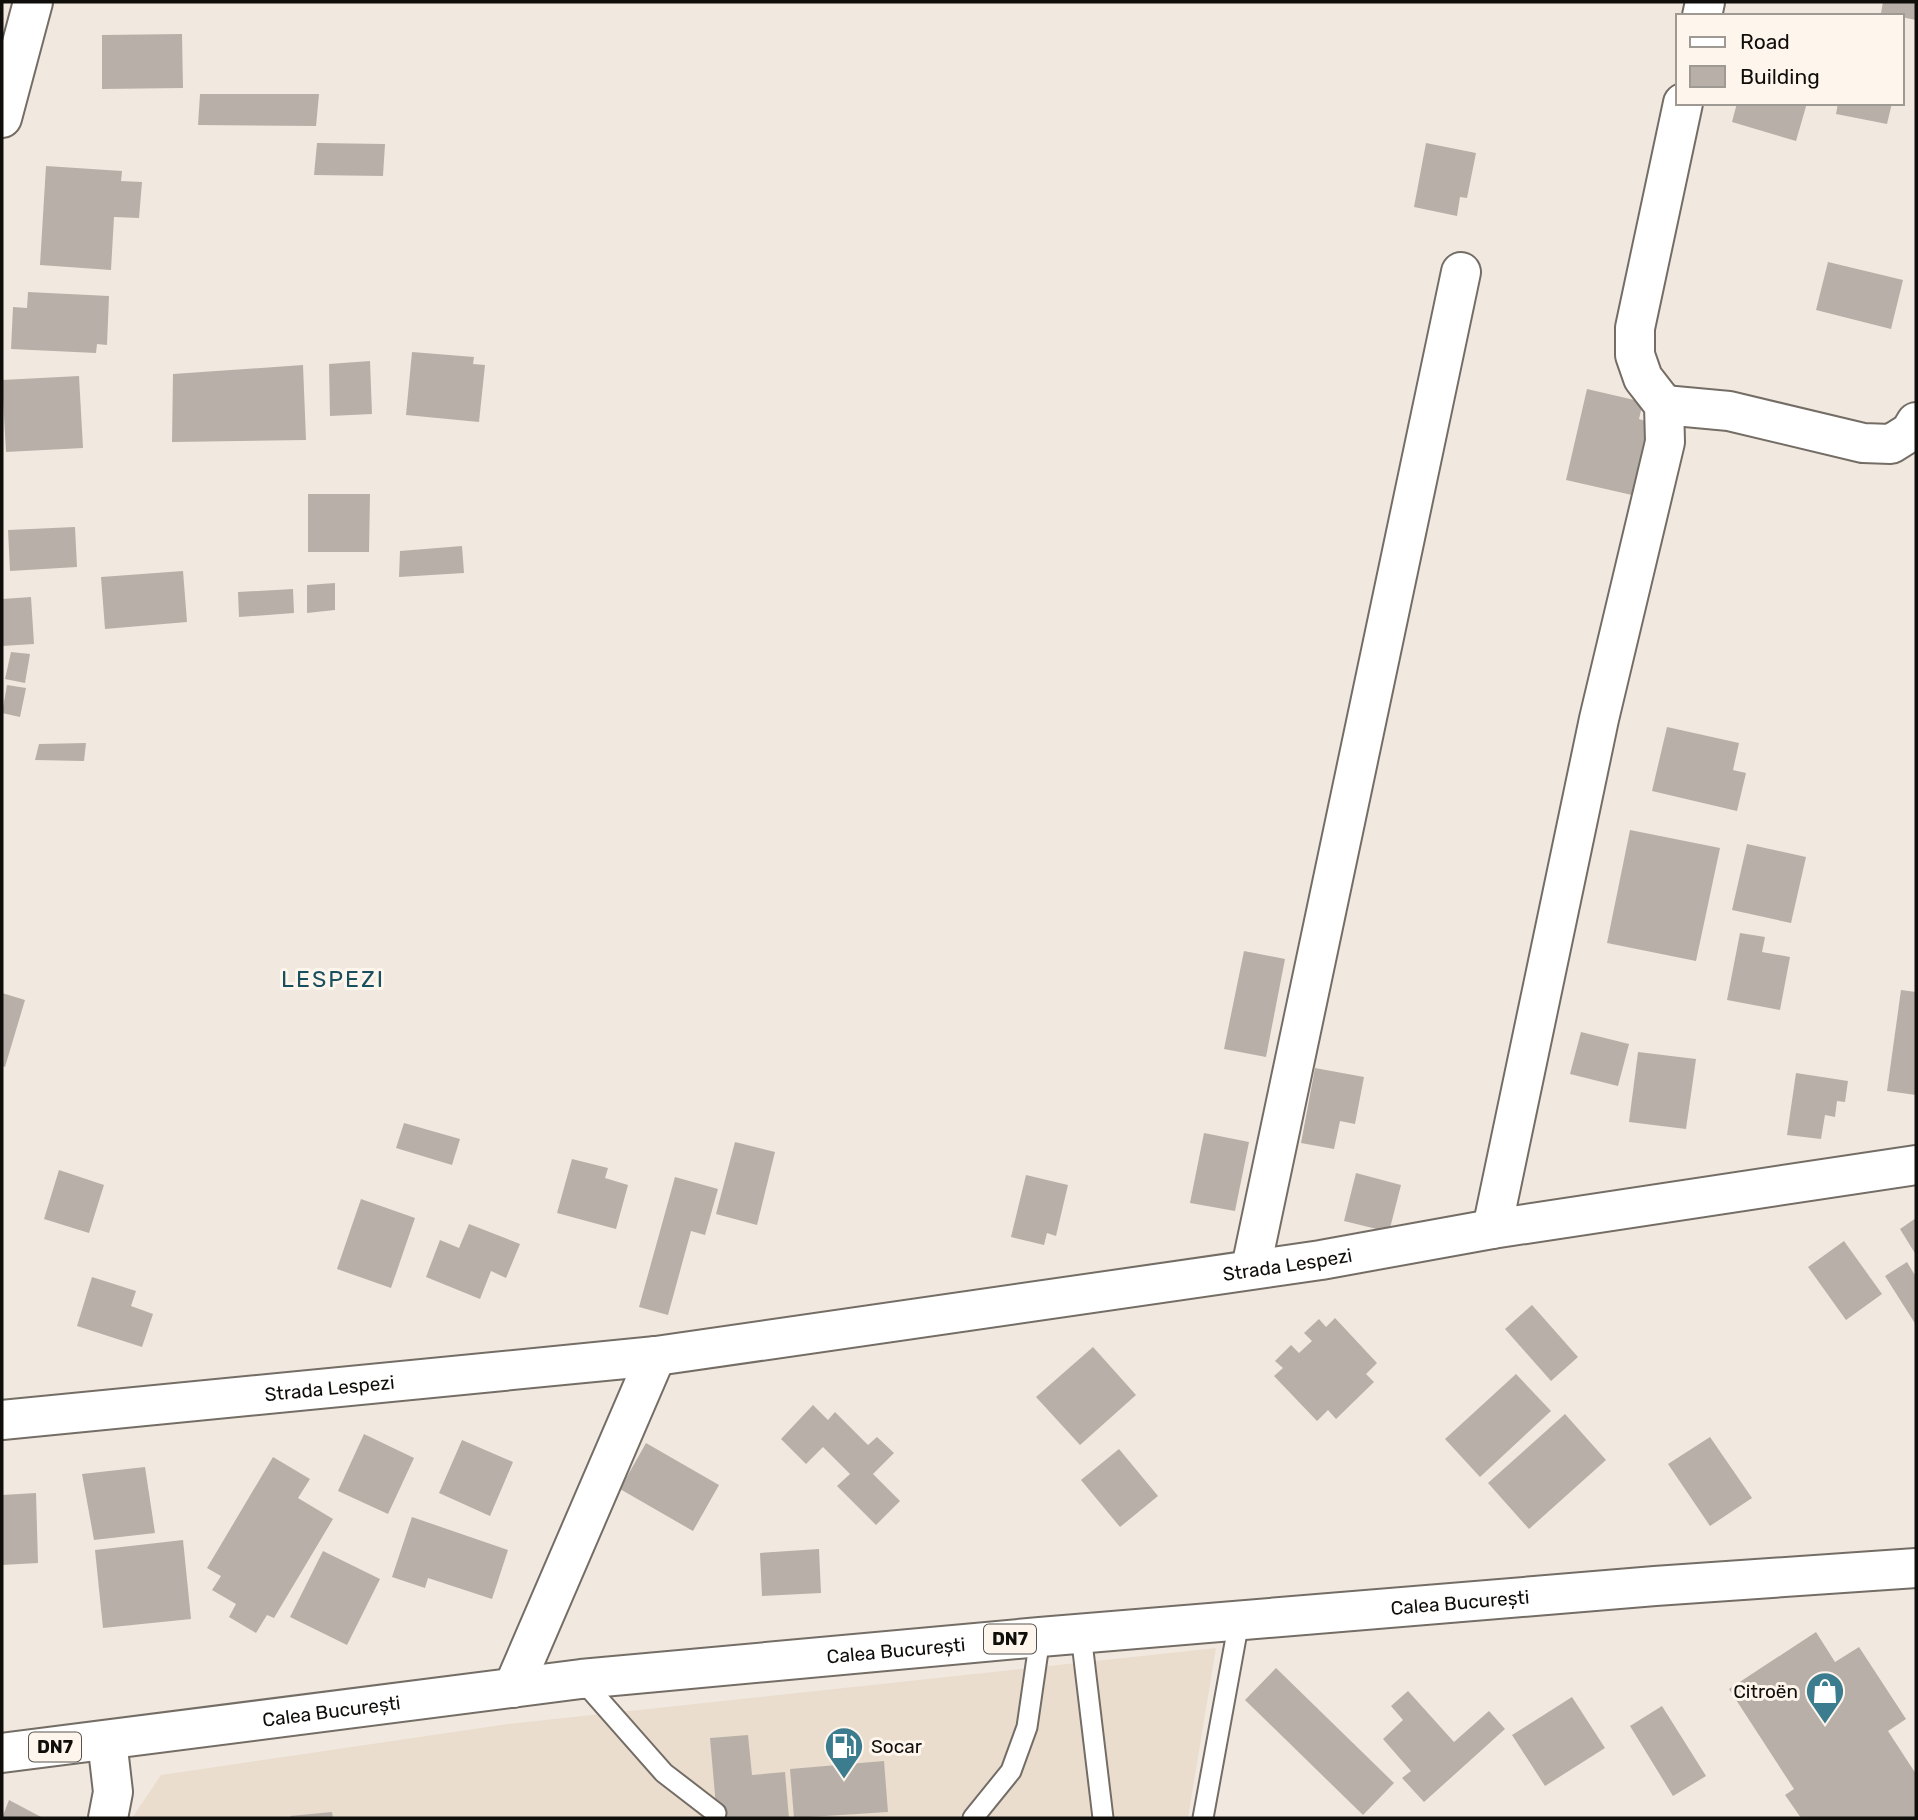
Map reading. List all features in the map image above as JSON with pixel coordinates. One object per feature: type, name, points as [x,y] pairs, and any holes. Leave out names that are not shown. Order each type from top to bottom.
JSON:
[{"type":"main road","points":[[2,118],[33,2]]},
{"type":"main road","points":[[1492,1229],[1599,719],[1665,442],[1664,405],[1643,378],[1634,355],[1635,328],[1684,105]]},
{"type":"main road","points":[[1251,1269],[1461,272]]},
{"type":"main road","points":[[1664,405],[1729,411],[1863,443],[1891,444],[1910,432],[1916,422]]},
{"type":"main road","name":"Strada Lespezi","points":[[2,1420],[656,1356],[1321,1260],[1492,1229],[1916,1165]]},
{"type":"main road","points":[[513,1688],[656,1356]]},
{"type":"main road","name":"Calea București","points":[[2,1754],[581,1679],[1040,1637],[1654,1586],[1916,1568]]},
{"type":"main road","points":[[107,1740],[113,1792],[108,1818]]},
{"type":"lane","points":[[1203,1818],[1239,1621]]},
{"type":"lane","points":[[1081,1634],[1103,1818]]},
{"type":"lane","points":[[973,1818],[1011,1771],[1027,1727],[1040,1637]]},
{"type":"lane","points":[[581,1679],[664,1773],[716,1814]]},
{"type":"shaded area","points":[[1216,1648],[1188,1818],[132,1818],[161,1775],[508,1724]]},
{"type":"building","points":[[1883,2],[1916,2],[1916,20],[1904,18],[1904,14],[1881,13]]},
{"type":"building","points":[[182,34],[183,88],[102,89],[102,35]]},
{"type":"building","points":[[200,94],[319,94],[316,126],[198,125]]},
{"type":"building","points":[[1736,105],[1806,105],[1796,141],[1732,122]]},
{"type":"building","points":[[1838,105],[1892,105],[1887,124],[1836,114]]},
{"type":"building","points":[[317,143],[385,144],[383,176],[314,175]]},
{"type":"building","points":[[1426,143],[1476,153],[1467,198],[1460,197],[1457,216],[1414,207]]},
{"type":"building","points":[[46,166],[122,171],[121,181],[142,182],[139,218],[114,217],[111,270],[40,265]]},
{"type":"building","points":[[1828,262],[1903,280],[1891,329],[1816,310]]},
{"type":"building","points":[[28,292],[109,296],[107,345],[97,344],[96,353],[11,349],[13,307],[27,308]]},
{"type":"building","points":[[412,352],[474,357],[473,364],[485,365],[479,422],[406,415]]},
{"type":"building","points":[[370,361],[372,414],[330,416],[329,364]]},
{"type":"building","points":[[303,365],[306,440],[172,442],[173,374]]},
{"type":"building","points":[[79,376],[83,448],[6,452],[2,380]]},
{"type":"building","points":[[1587,389],[1643,402],[1639,419],[1649,422],[1632,495],[1566,480]]},
{"type":"building","points":[[308,494],[370,494],[369,552],[308,552]]},
{"type":"building","points":[[75,527],[77,567],[10,571],[8,530]]},
{"type":"building","points":[[462,546],[464,573],[399,577],[400,551]]},
{"type":"building","points":[[183,571],[187,622],[105,629],[101,577]]},
{"type":"building","points":[[335,583],[335,610],[307,613],[307,585]]},
{"type":"building","points":[[293,589],[294,613],[239,617],[238,592]]},
{"type":"building","points":[[31,597],[34,644],[2,646],[2,599]]},
{"type":"building","points":[[11,652],[30,654],[25,683],[5,679]]},
{"type":"building","points":[[7,685],[26,688],[20,717],[2,713]]},
{"type":"building","points":[[1667,727],[1739,743],[1733,770],[1746,773],[1737,811],[1652,791]]},
{"type":"building","points":[[86,743],[84,761],[35,760],[39,744]]},
{"type":"building","points":[[1630,830],[1720,848],[1696,961],[1607,943]]},
{"type":"building","points":[[1747,844],[1806,857],[1791,923],[1732,910]]},
{"type":"building","points":[[1740,933],[1765,937],[1762,952],[1790,957],[1780,1010],[1727,1000]]},
{"type":"building","points":[[1244,951],[1285,959],[1266,1057],[1224,1049]]},
{"type":"building","points":[[1901,990],[1916,992],[1916,1095],[1887,1091]]},
{"type":"building","points":[[2,993],[25,1000],[5,1067],[2,1066]]},
{"type":"building","points":[[1581,1032],[1629,1044],[1618,1086],[1570,1074]]},
{"type":"building","points":[[1638,1052],[1696,1059],[1686,1129],[1629,1122]]},
{"type":"building","points":[[1315,1068],[1364,1077],[1355,1124],[1340,1121],[1334,1149],[1301,1143]]},
{"type":"building","points":[[1796,1073],[1848,1081],[1845,1102],[1837,1101],[1835,1117],[1825,1115],[1821,1139],[1787,1135]]},
{"type":"building","points":[[404,1123],[460,1139],[452,1165],[396,1148]]},
{"type":"building","points":[[1204,1133],[1249,1142],[1235,1211],[1190,1203]]},
{"type":"building","points":[[735,1142],[775,1152],[757,1225],[716,1214]]},
{"type":"building","points":[[572,1159],[608,1168],[605,1178],[628,1185],[616,1229],[557,1213]]},
{"type":"building","points":[[59,1170],[104,1185],[89,1233],[44,1219]]},
{"type":"building","points":[[1356,1173],[1401,1185],[1389,1232],[1344,1221]]},
{"type":"building","points":[[1026,1175],[1068,1185],[1056,1236],[1047,1233],[1044,1245],[1011,1237]]},
{"type":"building","points":[[675,1177],[718,1189],[705,1235],[691,1231],[668,1315],[639,1307]]},
{"type":"building","points":[[361,1199],[415,1218],[391,1288],[337,1269]]},
{"type":"building","points":[[1916,1218],[1916,1255],[1900,1229]]},
{"type":"building","points":[[469,1224],[520,1244],[506,1278],[491,1271],[480,1299],[426,1277],[440,1240],[459,1248]]},
{"type":"building","points":[[1844,1241],[1882,1294],[1846,1320],[1808,1267]]},
{"type":"building","points":[[1907,1262],[1916,1277],[1916,1325],[1885,1276]]},
{"type":"building","points":[[92,1277],[136,1291],[131,1306],[153,1314],[142,1347],[77,1326]]},
{"type":"building","points":[[1532,1305],[1578,1357],[1551,1381],[1505,1329]]},
{"type":"building","points":[[1335,1318],[1377,1363],[1366,1374],[1374,1382],[1336,1419],[1328,1410],[1317,1421],[1274,1376],[1283,1368],[1275,1361],[1291,1345],[1299,1353],[1312,1341],[1304,1333],[1319,1319],[1326,1327]]},
{"type":"building","points":[[1093,1347],[1136,1395],[1080,1445],[1036,1397]]},
{"type":"building","points":[[1516,1374],[1551,1411],[1480,1477],[1445,1439]]},
{"type":"building","points":[[813,1405],[828,1420],[835,1412],[868,1445],[877,1437],[894,1453],[873,1474],[900,1501],[876,1525],[837,1486],[850,1474],[823,1447],[806,1464],[781,1439]]},
{"type":"building","points":[[1565,1414],[1606,1460],[1529,1529],[1488,1483]]},
{"type":"building","points":[[364,1434],[414,1458],[388,1514],[338,1491]]},
{"type":"building","points":[[1710,1437],[1752,1498],[1710,1526],[1668,1464]]},
{"type":"building","points":[[462,1440],[513,1462],[490,1516],[439,1493]]},
{"type":"building","points":[[646,1443],[719,1485],[693,1531],[620,1489]]},
{"type":"building","points":[[1119,1449],[1158,1496],[1120,1527],[1081,1480]]},
{"type":"building","points":[[273,1457],[310,1479],[298,1498],[333,1519],[274,1618],[267,1615],[256,1633],[229,1617],[236,1604],[212,1590],[221,1576],[207,1568]]},
{"type":"building","points":[[145,1467],[155,1533],[94,1540],[82,1474]]},
{"type":"building","points":[[36,1493],[38,1563],[2,1565],[2,1495]]},
{"type":"building","points":[[412,1517],[508,1550],[492,1599],[428,1578],[425,1588],[392,1577]]},
{"type":"building","points":[[183,1540],[191,1619],[103,1628],[95,1550]]},
{"type":"building","points":[[819,1549],[821,1593],[762,1596],[760,1553]]},
{"type":"building","points":[[323,1551],[380,1579],[347,1645],[290,1617]]},
{"type":"building","name":"Citroën","points":[[1816,1632],[1835,1662],[1859,1647],[1906,1719],[1888,1731],[1916,1774],[1916,1818],[1801,1818],[1785,1795],[1794,1789],[1729,1689]]},
{"type":"building","points":[[1276,1668],[1394,1783],[1363,1815],[1245,1700]]},
{"type":"building","points":[[1408,1691],[1454,1742],[1489,1711],[1505,1729],[1424,1802],[1402,1778],[1411,1771],[1383,1739],[1403,1720],[1391,1706]]},
{"type":"building","points":[[1572,1697],[1605,1748],[1545,1786],[1512,1735]]},
{"type":"building","points":[[1662,1706],[1706,1776],[1673,1796],[1630,1726]]},
{"type":"building","points":[[748,1735],[752,1775],[785,1772],[789,1818],[717,1818],[710,1738]]},
{"type":"building","points":[[884,1761],[888,1812],[794,1818],[790,1769]]},
{"type":"building","points":[[9,1800],[43,1818],[2,1818]]},
{"type":"building","points":[[332,1812],[333,1818],[290,1816]]},
{"type":"place","name":"Citroën","points":[[1825,1725]]},
{"type":"place","name":"Socar","points":[[844,1780]]},
{"type":"district","name":"LESPEZI","points":[[333,979]]}]
